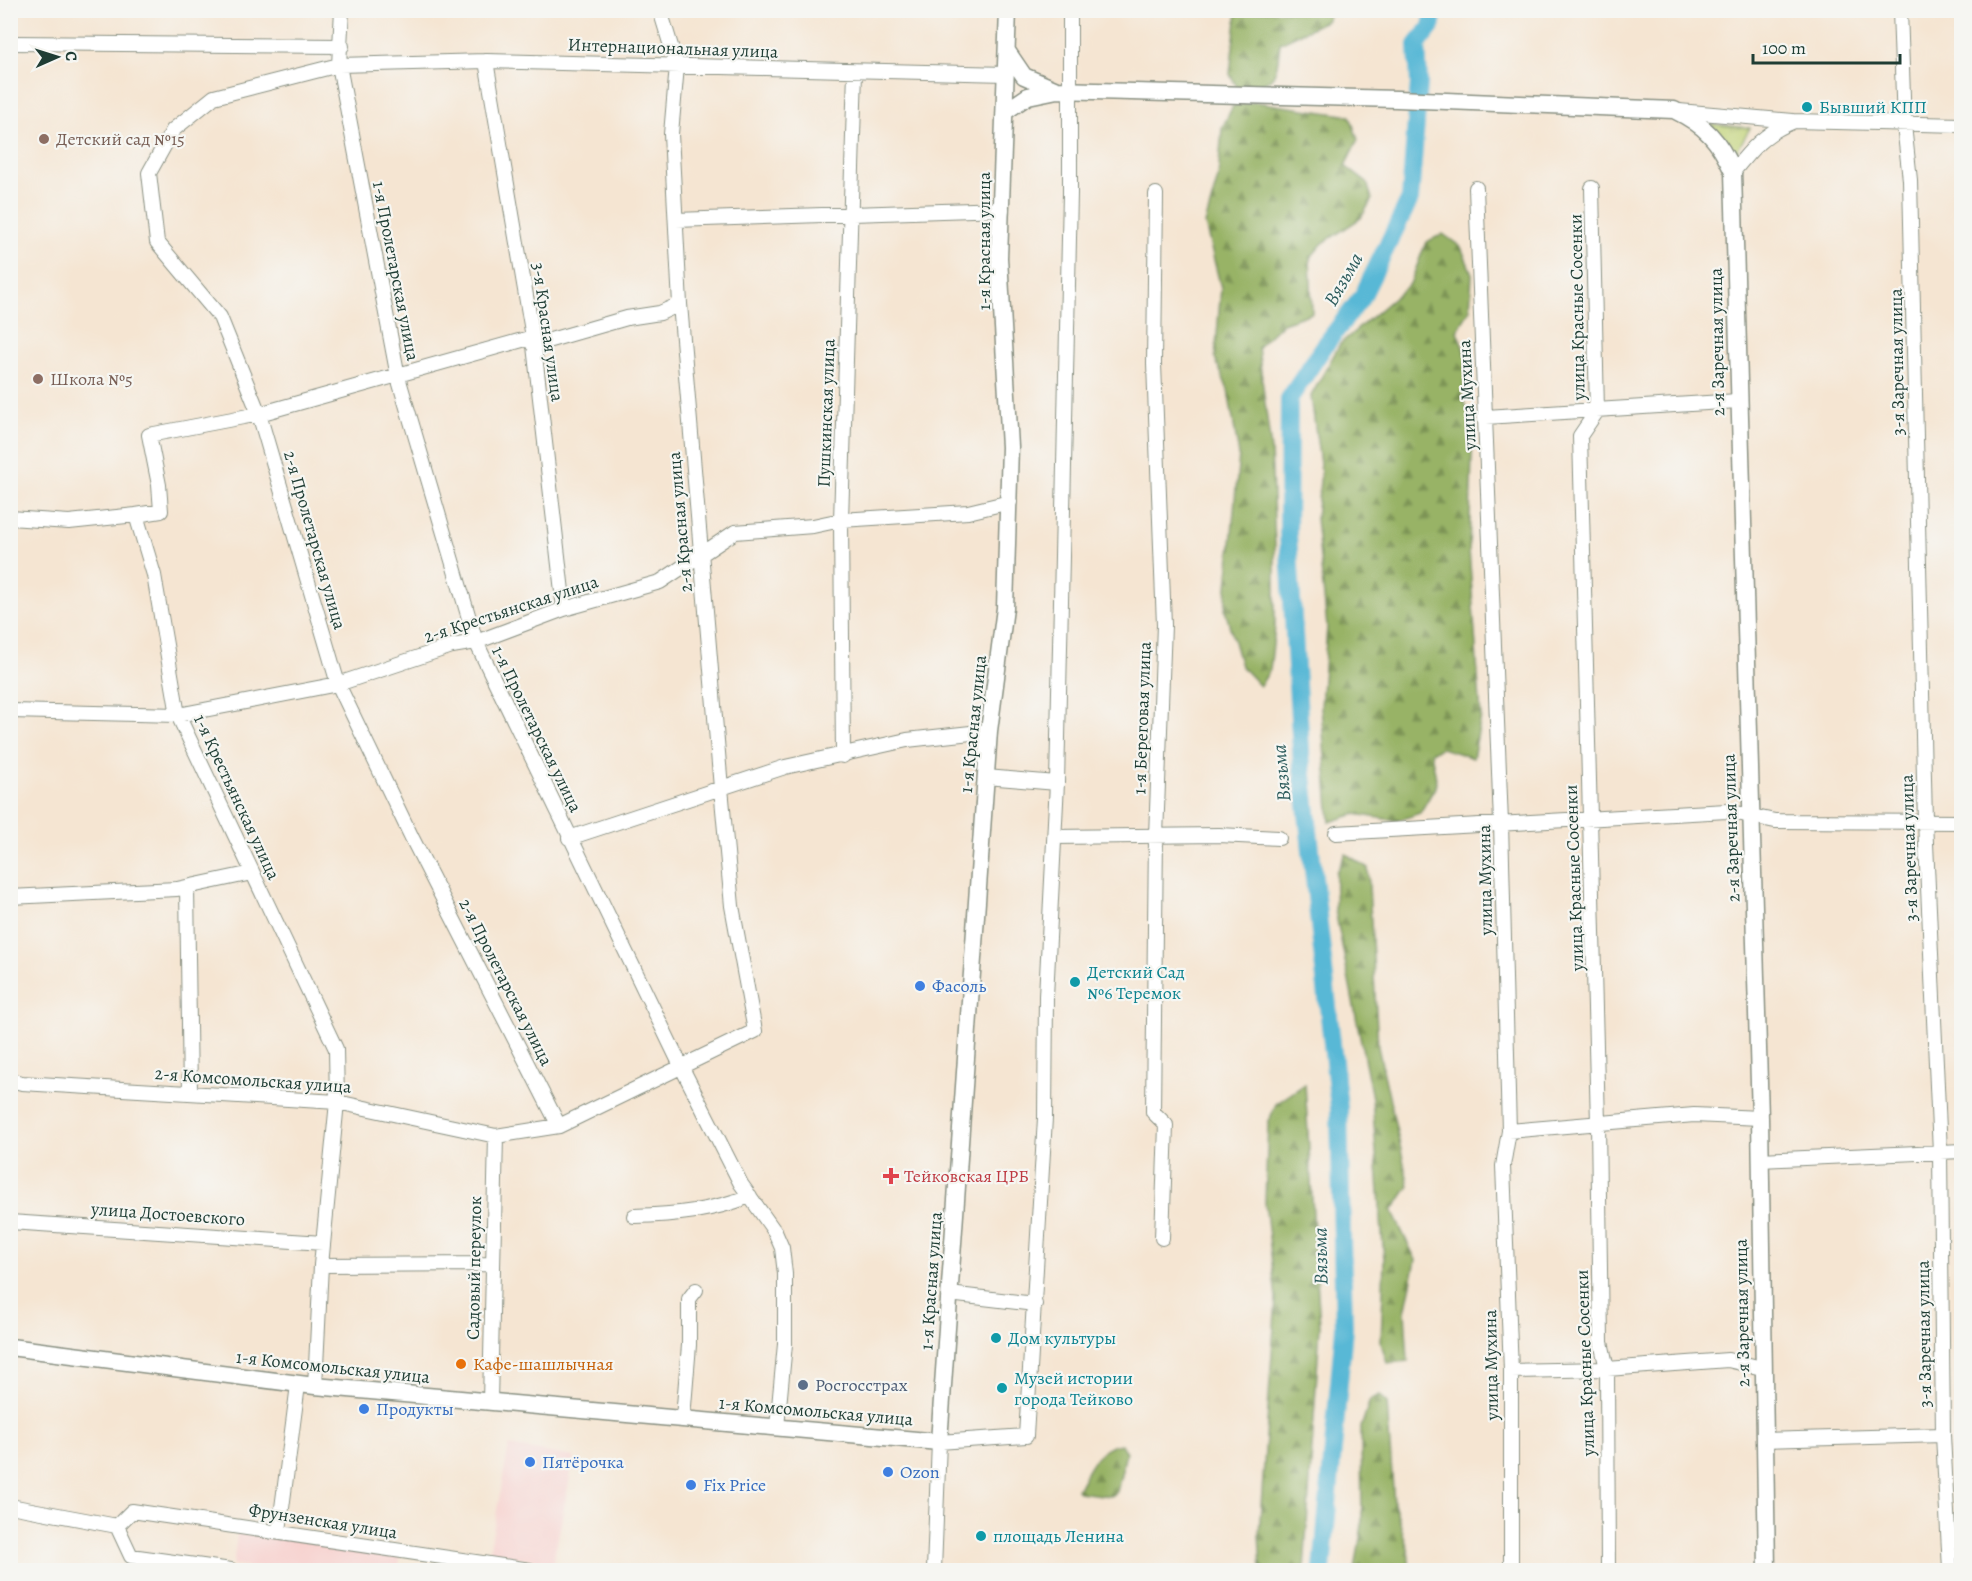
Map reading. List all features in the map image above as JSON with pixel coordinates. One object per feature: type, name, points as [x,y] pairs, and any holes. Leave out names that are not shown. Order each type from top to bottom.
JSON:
[{"type":"main road","name":"1-я Красная улица","points":[[939,1442],[989,731],[1005,608],[1010,447],[999,258],[1008,10]]},
{"type":"main road","points":[[1007,51],[1024,76],[1063,90]]},
{"type":"main road","points":[[1006,111],[1028,96],[1063,90],[1397,99],[1674,110]]},
{"type":"main road","name":"2-я Заречная улица","points":[[1674,110],[1698,122],[1712,136],[1733,172],[1749,817],[1760,1118],[1762,1368],[1767,1570]]},
{"type":"main road","name":"1-я Комсомольская улица","points":[[10,1347],[306,1385],[939,1442]]},
{"type":"street","name":"1-я Пролетарская улица","points":[[342,10],[342,46],[339,65],[398,377],[476,642],[682,1068],[750,1196],[775,1232],[782,1248],[785,1274],[786,1344],[777,1426]]},
{"type":"street","name":"2-я Красная улица","points":[[660,10],[677,66],[671,134],[680,304],[700,553],[732,906],[755,1031]]},
{"type":"street","points":[[934,1570],[939,1442],[1026,1436],[1035,1304],[1036,1233],[1045,1118],[1046,996],[1057,783],[1070,193],[1063,90],[1070,10]]},
{"type":"street","name":"3-я Заречная улица","points":[[1900,10],[1904,125],[1910,180],[1926,822],[1940,1152],[1943,1435],[1950,1570]]},
{"type":"street","points":[[10,43],[342,46]]},
{"type":"street","name":"Интернациональная улица","points":[[339,65],[486,62],[1006,74]]},
{"type":"street","name":"3-я Красная улица","points":[[486,62],[533,341],[564,609]]},
{"type":"street","name":"2-я Пролетарская улица","points":[[339,65],[214,97],[173,130],[149,173],[157,242],[219,317],[259,414],[338,684],[413,840],[559,1126]]},
{"type":"street","name":"Пушкинская улица","points":[[843,756],[841,520],[855,72]]},
{"type":"street","points":[[1674,110],[1792,121],[1962,125]]},
{"type":"street","points":[[1733,172],[1757,142],[1770,131],[1792,121]]},
{"type":"street","name":"улица Мухина","points":[[1476,188],[1501,823],[1509,1131],[1503,1166],[1511,1371],[1510,1570]]},
{"type":"street","name":"улица Красные Сосенки","points":[[1592,188],[1597,411],[1580,436],[1599,1123],[1601,1342],[1607,1369],[1608,1570]]},
{"type":"street","name":"1-я Береговая улица","points":[[1156,194],[1154,364],[1164,625],[1156,836],[1153,1112],[1166,1125],[1162,1238]]},
{"type":"street","points":[[676,220],[1002,209]]},
{"type":"street","points":[[10,518],[69,522],[161,511],[159,485],[149,435],[259,414],[533,341],[627,318],[660,313],[680,304]]},
{"type":"street","points":[[1486,417],[1738,400]]},
{"type":"street","name":"2-я Крестьянская улица","points":[[10,711],[178,715],[338,684],[452,646],[476,642],[564,609],[660,582],[700,553],[735,532],[813,526],[841,520],[968,512],[1010,502]]},
{"type":"street","name":"1-я Крестьянская улица","points":[[136,515],[154,574],[178,715],[336,1049],[337,1102],[321,1265],[306,1385],[279,1531]]},
{"type":"street","points":[[569,838],[785,767],[908,740],[989,731]]},
{"type":"street","points":[[986,777],[1057,783]]},
{"type":"street","points":[[1336,833],[1727,811],[1775,821],[1962,822]]},
{"type":"street","points":[[1055,837],[1279,838]]},
{"type":"street","points":[[10,897],[187,886],[252,873]]},
{"type":"street","points":[[187,886],[190,1093]]},
{"type":"street","name":"2-я Комсомольская улица","points":[[10,1080],[337,1102],[496,1136],[559,1126],[755,1031]]},
{"type":"street","points":[[1509,1131],[1694,1115],[1760,1118]]},
{"type":"street","name":"Садовый переулок","points":[[490,1402],[491,1264],[496,1136]]},
{"type":"street","points":[[1760,1160],[1962,1150]]},
{"type":"street","points":[[634,1216],[681,1215],[726,1206],[750,1196]]},
{"type":"street","name":"улица Достоевского","points":[[10,1222],[323,1243]]},
{"type":"street","points":[[321,1265],[491,1264]]},
{"type":"street","points":[[682,1418],[689,1345],[689,1299],[696,1290]]},
{"type":"street","points":[[949,1294],[1035,1304]]},
{"type":"street","points":[[1511,1371],[1607,1369],[1728,1360],[1762,1368]]},
{"type":"street","points":[[1764,1440],[1943,1435]]},
{"type":"street","points":[[10,1506],[117,1526],[131,1556],[231,1570]]},
{"type":"street","name":"Фрунзенская улица","points":[[117,1526],[132,1511],[530,1570]]},
{"type":"shaded area","points":[[509,1446],[574,1457],[553,1563],[489,1553]]},
{"type":"shaded area","points":[[238,1529],[401,1554],[398,1570],[267,1570],[233,1565]]},
{"type":"green space","points":[[1237,11],[1331,11],[1326,21],[1280,43],[1277,65],[1272,78],[1260,85],[1239,91],[1230,74]]},
{"type":"green space","points":[[1256,102],[1350,116],[1358,140],[1345,166],[1367,183],[1372,199],[1361,218],[1323,243],[1310,258],[1312,313],[1283,323],[1258,347],[1271,450],[1275,545],[1275,627],[1270,670],[1260,686],[1241,666],[1225,610],[1239,455],[1228,390],[1215,358],[1221,288],[1205,224],[1218,178],[1222,128],[1233,106]]},
{"type":"green space","points":[[1710,124],[1750,128],[1735,154]]},
{"type":"green space","points":[[1443,234],[1461,247],[1472,274],[1470,310],[1457,331],[1467,358],[1462,398],[1473,424],[1469,550],[1481,717],[1473,758],[1442,748],[1431,752],[1437,784],[1420,813],[1397,821],[1355,814],[1330,822],[1321,707],[1327,627],[1316,518],[1321,472],[1311,396],[1340,344],[1410,284],[1426,242]]},
{"type":"green space","points":[[1346,854],[1368,868],[1378,1047],[1409,1186],[1392,1211],[1416,1260],[1405,1312],[1408,1361],[1387,1363],[1381,1343],[1384,1260],[1372,1098],[1335,910],[1336,872]]},
{"type":"green space","points":[[1305,1084],[1320,1326],[1304,1570],[1261,1570],[1259,1533],[1276,1299],[1265,1202],[1268,1123],[1276,1104]]},
{"type":"green space","points":[[1380,1395],[1387,1403],[1394,1504],[1408,1549],[1410,1570],[1355,1570],[1362,1525],[1361,1427],[1370,1400]]},
{"type":"green space","points":[[1121,1444],[1126,1453],[1117,1492],[1110,1496],[1079,1492],[1077,1490],[1098,1455],[1112,1446]]},
{"type":"waterway","name":"Вязьма","points":[[1322,1570],[1344,1328],[1339,1108],[1302,767],[1288,534],[1289,399],[1325,345],[1362,297],[1410,199],[1419,83],[1417,45],[1431,27],[1434,10]]},
{"type":"place","name":"Бывший КПП","points":[[1807,107]]},
{"type":"place","name":"Детский сад №15","points":[[44,139]]},
{"type":"place","name":"Школа №5","points":[[38,379]]},
{"type":"place","name":"Детский Сад №6 Теремок","points":[[1075,982]]},
{"type":"place","name":"Фасоль","points":[[920,986]]},
{"type":"place","name":"Тейковская ЦРБ","points":[[891,1176]]},
{"type":"place","name":"Дом культуры","points":[[996,1338]]},
{"type":"place","name":"Кафе-шашлычная","points":[[461,1364]]},
{"type":"place","name":"Росгосстрах","points":[[803,1385]]},
{"type":"place","name":"Музей истории города Тейково","points":[[1002,1388]]},
{"type":"place","name":"Продукты","points":[[364,1409]]},
{"type":"place","name":"Пятёрочка","points":[[530,1462]]},
{"type":"place","name":"Ozon","points":[[888,1472]]},
{"type":"place","name":"Fix Price","points":[[691,1485]]},
{"type":"place","name":"площадь Ленина","points":[[981,1536]]}]
